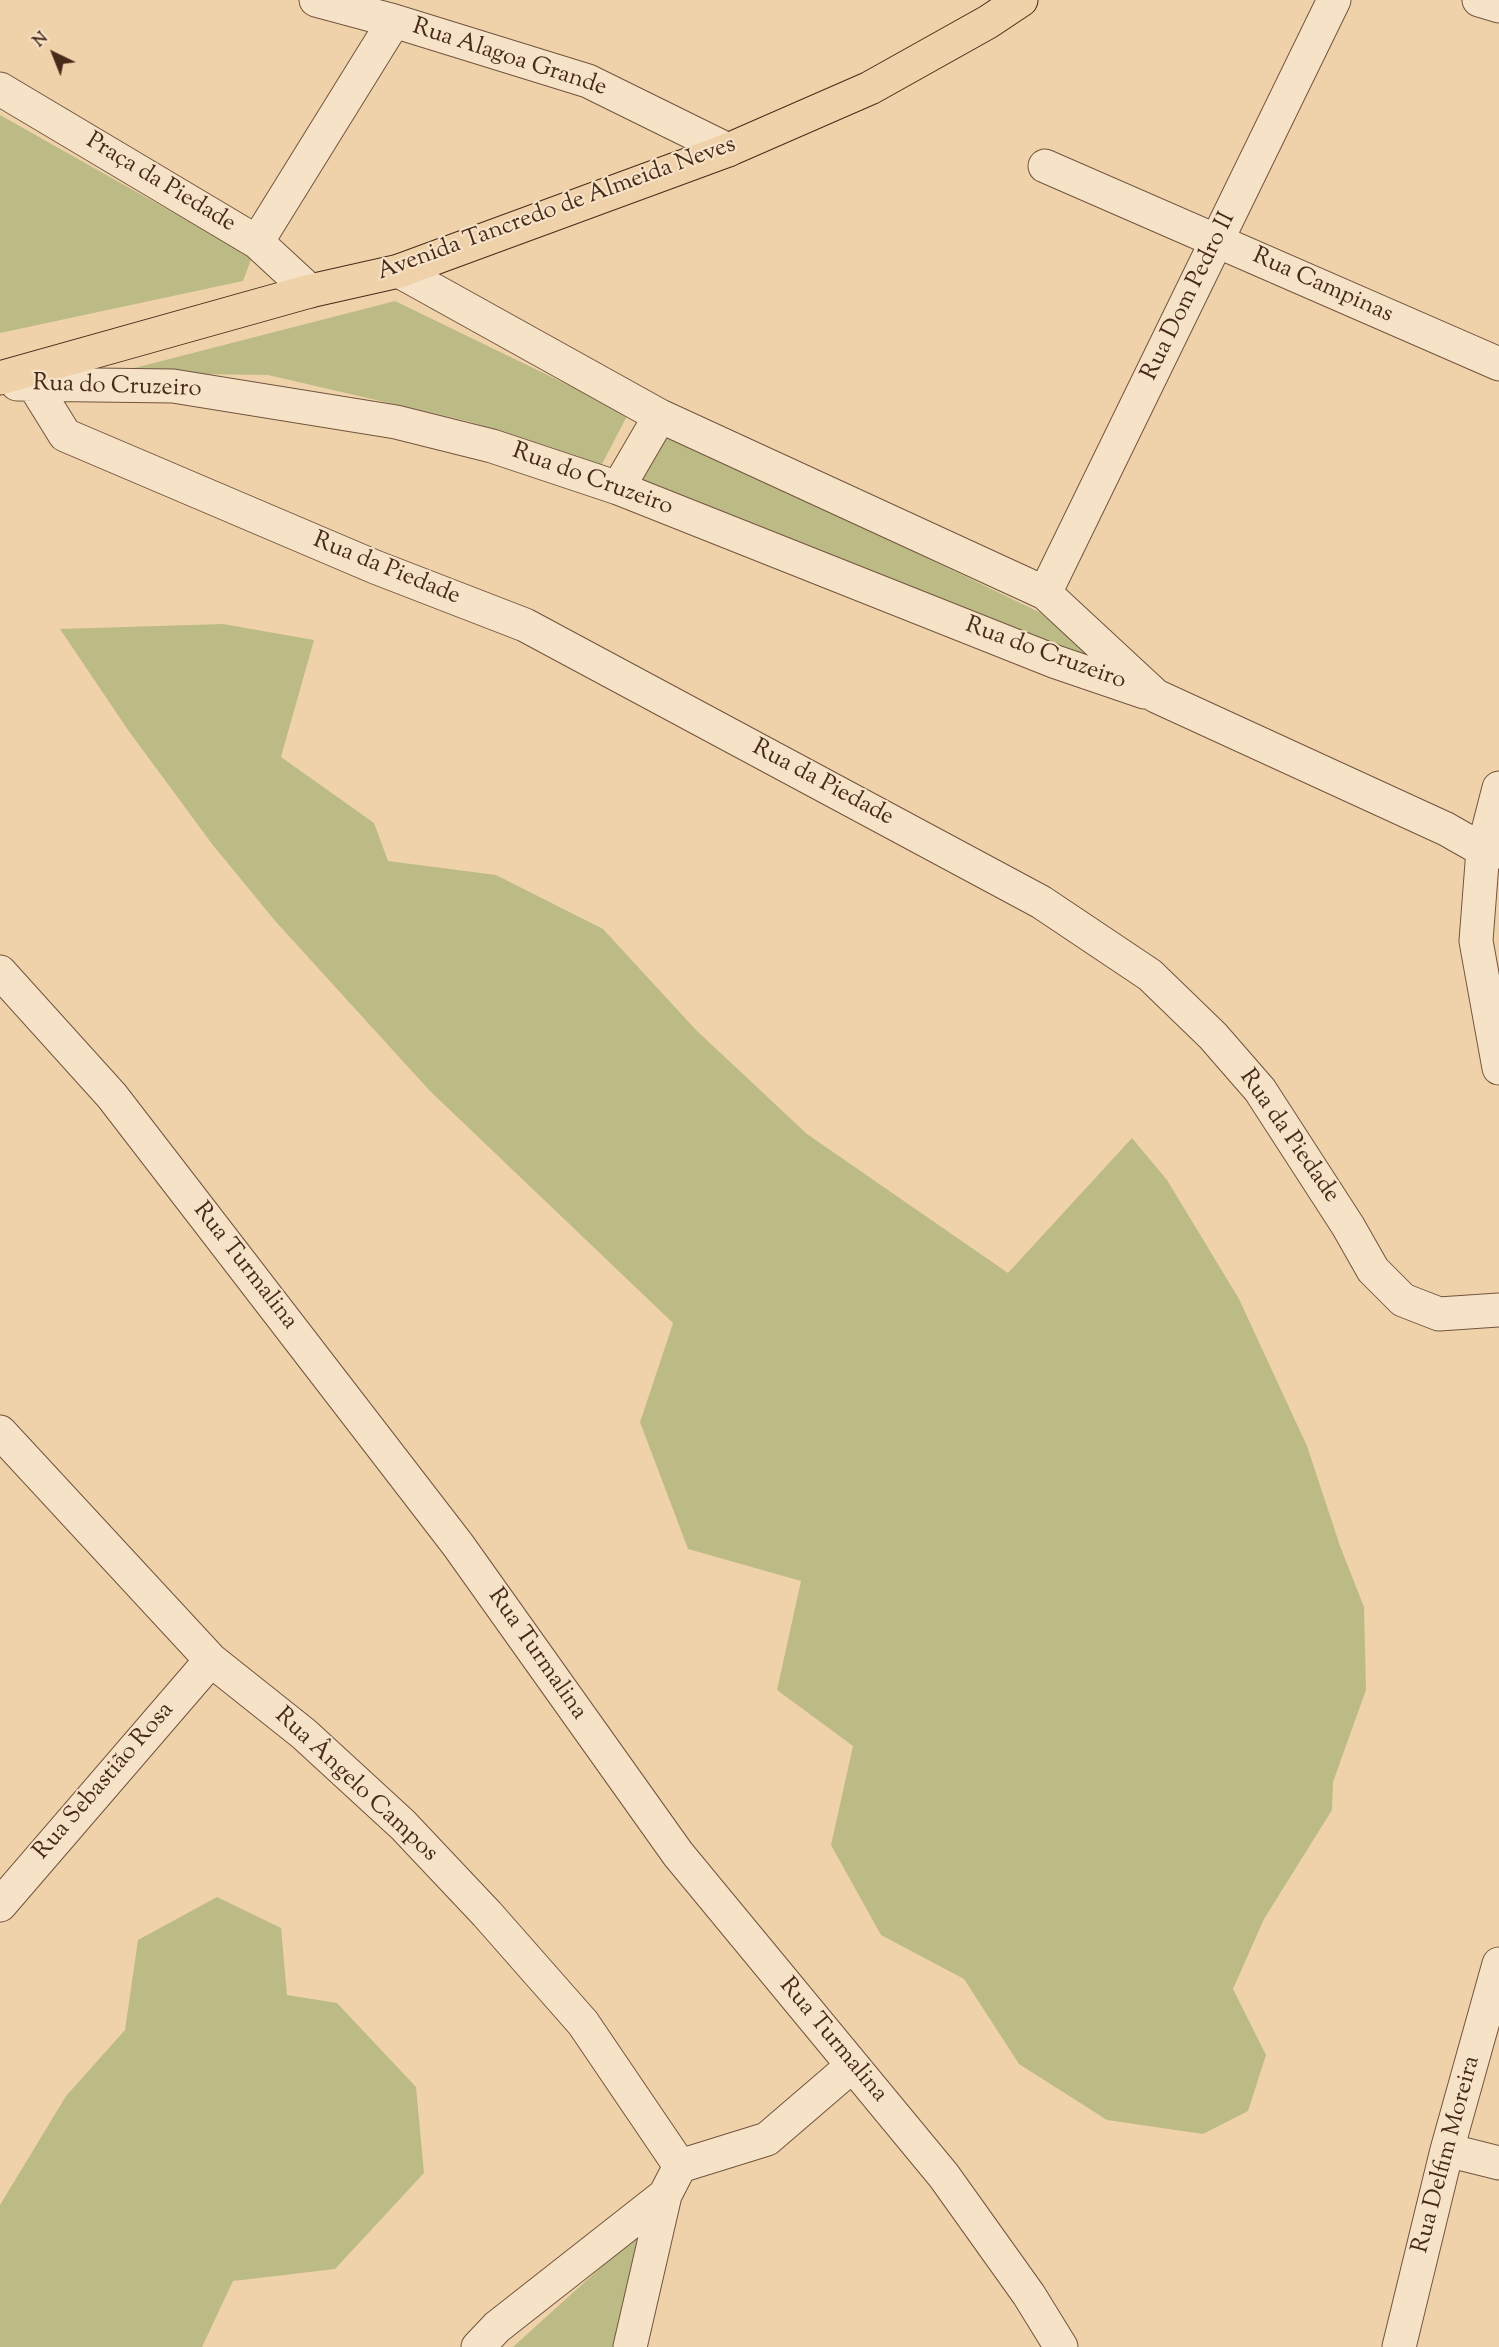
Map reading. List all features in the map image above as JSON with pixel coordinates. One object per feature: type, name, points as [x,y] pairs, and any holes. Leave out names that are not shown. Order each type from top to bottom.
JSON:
[{"type":"main road","name":"Avenida Tancredo de Almeida Neves","points":[[0,378],[310,291],[399,271],[728,150],[870,88],[988,22],[1021,0]]},
{"type":"street","name":"Rua Alagoa Grande","points":[[316,0],[394,21],[588,81],[728,150]]},
{"type":"street","name":"Rua Dom Pedro II","points":[[1045,593],[1334,0]]},
{"type":"street","points":[[1479,0],[1499,6]]},
{"type":"street","points":[[257,242],[394,21]]},
{"type":"street","name":"Praça da Piedade","points":[[0,89],[257,242],[310,291]]},
{"type":"street","name":"Rua Campinas","points":[[1045,166],[1499,364]]},
{"type":"street","name":"Rua do Cruzeiro","points":[[399,271],[660,416],[1045,593],[1156,696]]},
{"type":"street","name":"Rua do Cruzeiro","points":[[0,383],[173,386],[396,422],[492,446],[618,488],[1056,662],[1156,696],[1491,851]]},
{"type":"street","name":"Rua da Piedade","points":[[34,385],[65,435],[375,567],[525,625],[1041,902],[1150,975],[1214,1036],[1260,1090],[1348,1226],[1373,1270],[1403,1300],[1439,1314],[1499,1310]]},
{"type":"street","points":[[618,488],[660,416]]},
{"type":"street","points":[[1499,788],[1476,941],[1499,1068]]},
{"type":"street","name":"Rua Turmalina","points":[[0,972],[112,1096],[458,1545],[678,1854],[944,2176],[1029,2295],[1061,2347]]},
{"type":"street","name":"Rua Ângelo Campos","points":[[0,1432],[211,1660],[312,1742],[403,1825],[487,1914],[583,2023],[680,2166]]},
{"type":"street","name":"Rua Sebastião Rosa","points":[[3,1896],[211,1660]]},
{"type":"street","name":"Rua Delfim Moreira","points":[[1399,2347],[1447,2150],[1499,1964]]},
{"type":"street","points":[[630,2347],[665,2194],[680,2166],[767,2139],[852,2066]]},
{"type":"street","points":[[1447,2150],[1499,2163]]},
{"type":"street","points":[[478,2347],[497,2327],[665,2194]]},
{"type":"shaded area","points":[[0,115],[252,257],[243,281],[0,333]]},
{"type":"shaded area","points":[[395,301],[628,414],[601,466],[471,422],[268,375],[115,373]]},
{"type":"shaded area","points":[[668,433],[1039,612],[1105,665],[641,480]]},
{"type":"shaded area","points":[[223,624],[314,640],[281,757],[374,823],[388,861],[496,875],[603,929],[696,1030],[807,1134],[1008,1273],[1132,1138],[1167,1180],[1239,1299],[1307,1446],[1340,1546],[1364,1607],[1366,1690],[1333,1782],[1332,1810],[1264,1919],[1233,1989],[1266,2055],[1248,2111],[1203,2134],[1107,2120],[1019,2064],[964,1979],[881,1935],[831,1845],[853,1746],[777,1690],[801,1581],[688,1549],[640,1422],[673,1323],[430,1091],[276,922],[212,844],[128,730],[60,629]]},
{"type":"shaded area","points":[[217,1897],[281,1928],[287,1995],[337,2003],[416,2087],[424,2173],[335,2269],[233,2281],[202,2347],[0,2347],[0,2205],[66,2096],[125,2030],[138,1940]]},
{"type":"shaded area","points":[[641,2231],[614,2347],[513,2347]]}]
